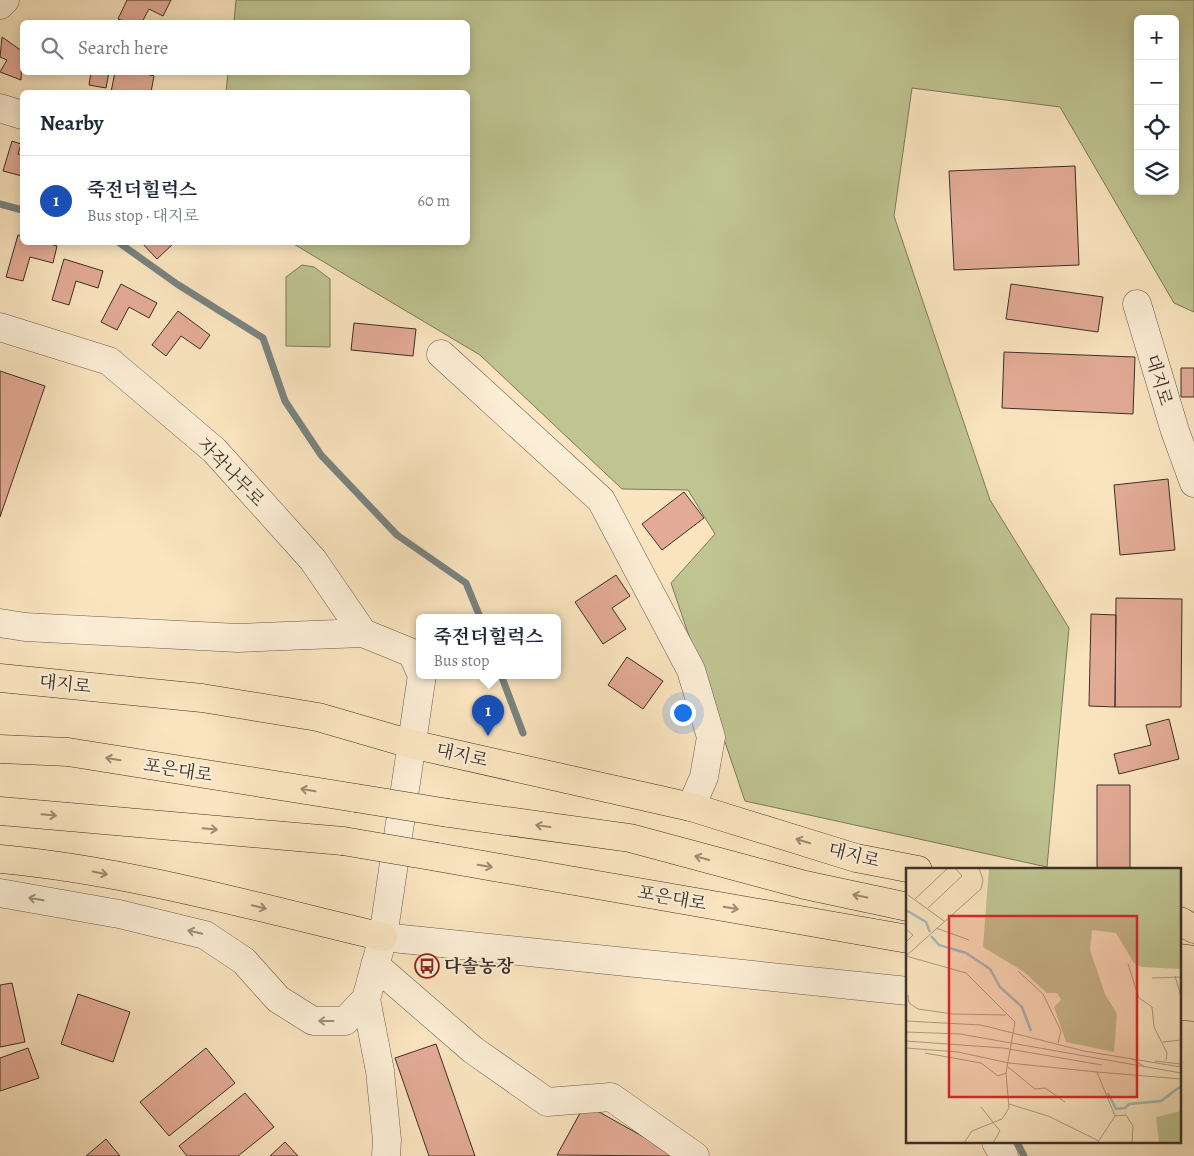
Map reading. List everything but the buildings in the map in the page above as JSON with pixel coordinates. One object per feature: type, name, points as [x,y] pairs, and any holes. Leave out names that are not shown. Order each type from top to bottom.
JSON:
[{"type":"main road","name":"대지로","points":[[0,678],[202,698],[318,718],[411,744],[690,807],[856,858],[908,868]]},
{"type":"main road","name":"포은대로","points":[[0,750],[68,752],[448,813],[630,838],[805,885],[906,907]]},
{"type":"main road","name":"포은대로","points":[[0,811],[344,841],[906,939]]},
{"type":"main road","points":[[0,859],[54,864],[180,888],[383,937]]},
{"type":"main road","points":[[1182,922],[1194,929]]},
{"type":"street","points":[[0,5],[5,0]]},
{"type":"street","points":[[0,108],[20,114]]},
{"type":"street","name":"대지로","points":[[1136,304],[1175,431],[1194,483]]},
{"type":"street","name":"자작나무로","points":[[0,327],[109,361],[214,450],[313,560],[363,633]]},
{"type":"street","points":[[441,354],[601,500],[691,670],[711,736],[704,776],[690,807]]},
{"type":"street","points":[[0,623],[25,627],[238,638],[363,633],[412,653],[416,662]]},
{"type":"street","points":[[386,1156],[387,1140],[380,1070],[366,999],[383,937],[421,679]]},
{"type":"street","points":[[0,892],[119,914],[206,935],[244,961],[278,999],[313,1021],[345,1021],[366,999]]},
{"type":"street","points":[[383,937],[906,991]]},
{"type":"street","points":[[375,965],[473,1050],[547,1102],[612,1096],[695,1156]]},
{"type":"street","points":[[997,1144],[1004,1156]]},
{"type":"green space","points":[[236,0],[1194,0],[1194,312],[1174,303],[1060,107],[912,88],[894,216],[990,500],[1069,628],[1047,867],[745,801],[671,583],[715,534],[688,490],[622,489],[480,355],[295,245],[470,245],[470,90],[226,90],[228,75],[470,75],[470,20],[234,20]]},
{"type":"green space","points":[[302,265],[314,267],[330,279],[330,347],[286,346],[286,277]]},
{"type":"waterway","points":[[0,204],[20,209]]},
{"type":"waterway","points":[[122,245],[177,284],[263,338],[285,401],[321,455],[397,535],[466,583],[479,614]]},
{"type":"waterway","points":[[503,679],[523,733]]},
{"type":"waterway","points":[[1018,1144],[1024,1156]]},
{"type":"place","name":"죽전더힐럭스","points":[[488,736]]},
{"type":"place","name":"다솔농장","points":[[427,966]]}]
